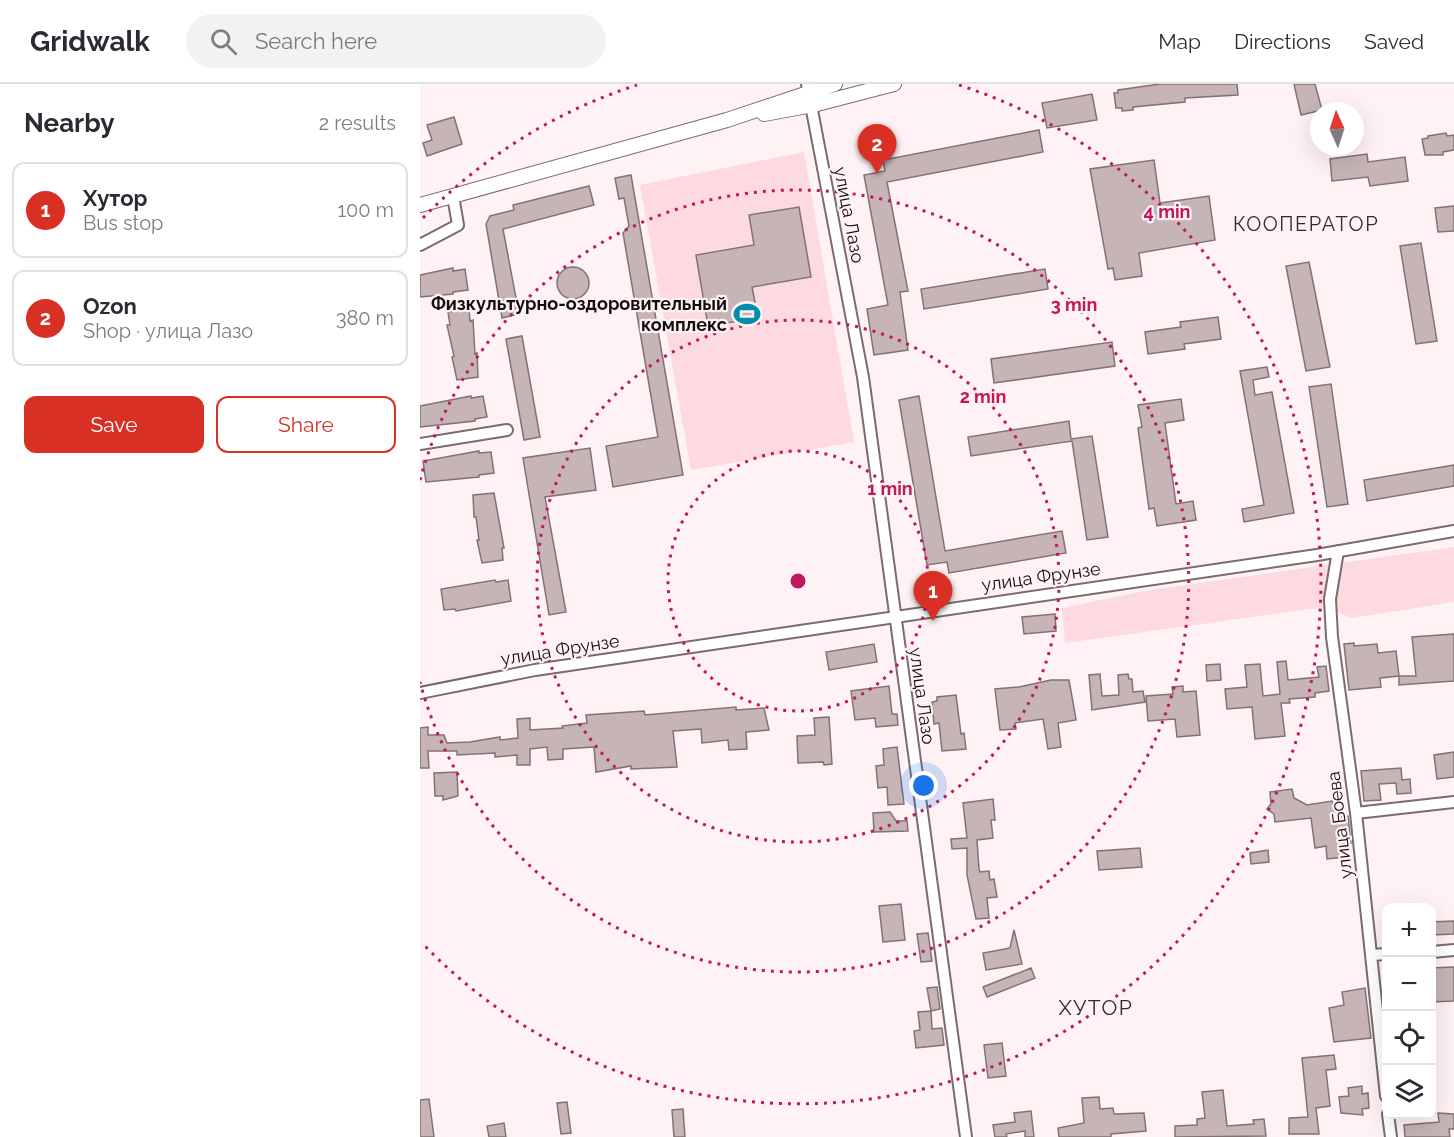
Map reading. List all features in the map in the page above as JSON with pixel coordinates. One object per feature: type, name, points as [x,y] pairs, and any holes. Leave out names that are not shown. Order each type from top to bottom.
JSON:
[{"type":"street","points":[[727,120],[808,88],[835,84]]},
{"type":"street","points":[[420,205],[727,120],[813,105],[894,84]]},
{"type":"street","name":"улица Лазо","points":[[808,88],[862,377],[966,1137]]},
{"type":"street","points":[[420,245],[458,225],[453,196]]},
{"type":"street","points":[[420,444],[507,430]]},
{"type":"street","name":"улица Фрунзе","points":[[420,693],[535,670],[1338,551],[1454,531]]},
{"type":"street","name":"улица Боева","points":[[1338,551],[1330,599],[1332,637],[1356,813],[1383,1065]]},
{"type":"street","points":[[1356,813],[1454,802]]},
{"type":"street","points":[[1436,952],[1454,950]]},
{"type":"street","points":[[1372,955],[1382,954]]},
{"type":"street","points":[[1389,1119],[1391,1137]]},
{"type":"shaded area","name":"Физкультурно-оздоровительный комплекс","points":[[804,152],[854,442],[691,470],[640,185]]},
{"type":"shaded area","points":[[1454,547],[1454,602],[1352,618],[1325,607],[1065,643],[1062,608],[1144,591]]},
{"type":"building","points":[[1160,84],[1237,84],[1238,95],[1185,98],[1185,102],[1133,107],[1133,110],[1122,111],[1122,108],[1116,108],[1114,93],[1118,93],[1118,90]]},
{"type":"building","points":[[1294,84],[1315,84],[1320,102],[1310,102],[1310,113],[1301,115]]},
{"type":"building","points":[[1092,94],[1097,120],[1047,128],[1042,103]]},
{"type":"building","points":[[454,117],[462,144],[427,156],[423,143],[432,140],[427,125]]},
{"type":"building","points":[[1039,130],[1043,152],[887,182],[908,291],[900,292],[908,350],[874,355],[867,309],[888,305],[864,175],[885,171],[883,160]]},
{"type":"building","points":[[1446,133],[1447,136],[1454,135],[1454,150],[1443,152],[1443,155],[1425,155],[1422,139]]},
{"type":"building","points":[[1367,154],[1368,162],[1405,157],[1408,181],[1370,186],[1368,177],[1332,181],[1330,159]]},
{"type":"building","points":[[1154,160],[1160,203],[1209,196],[1215,240],[1139,253],[1142,276],[1115,280],[1113,268],[1108,269],[1090,169]]},
{"type":"building","points":[[631,175],[683,475],[613,487],[606,446],[658,437],[623,233],[629,226],[624,198],[619,199],[615,178]]},
{"type":"building","points":[[589,186],[594,205],[503,229],[519,314],[502,318],[486,224],[490,216],[514,210],[513,205]]},
{"type":"building","points":[[1454,206],[1454,231],[1438,232],[1435,208]]},
{"type":"building","points":[[799,207],[811,277],[752,287],[758,318],[708,326],[696,255],[754,245],[749,215]]},
{"type":"building","points":[[1421,243],[1437,341],[1416,344],[1400,246]]},
{"type":"building","points":[[1309,262],[1330,367],[1306,371],[1286,266]]},
{"type":"building","points":[[573,267],[584,272],[589,283],[584,294],[573,299],[562,294],[557,283],[562,272]]},
{"type":"building","points":[[453,268],[453,271],[465,269],[468,290],[420,297],[420,275]]},
{"type":"building","points":[[1045,269],[1048,289],[924,309],[921,289]]},
{"type":"building","points":[[469,309],[470,321],[473,320],[478,377],[457,380],[447,325],[450,325],[448,312]]},
{"type":"building","points":[[1218,317],[1221,339],[1184,344],[1185,349],[1148,354],[1145,332],[1181,327],[1180,322]]},
{"type":"building","points":[[522,336],[540,437],[524,440],[506,339]]},
{"type":"building","points":[[1112,342],[1115,366],[994,383],[991,359]]},
{"type":"building","points":[[1267,367],[1269,377],[1253,380],[1255,395],[1272,392],[1294,513],[1244,522],[1242,509],[1264,505],[1240,371]]},
{"type":"building","points":[[1331,384],[1348,504],[1327,507],[1309,387]]},
{"type":"building","points":[[471,396],[471,398],[483,396],[487,417],[475,419],[475,421],[420,427],[420,406]]},
{"type":"building","points":[[919,396],[945,551],[1062,531],[1066,553],[949,573],[947,562],[927,565],[899,400]]},
{"type":"building","points":[[1181,399],[1184,420],[1165,423],[1176,504],[1193,501],[1196,520],[1157,526],[1154,508],[1149,509],[1138,428],[1142,427],[1138,405]]},
{"type":"building","points":[[1069,421],[1071,439],[1092,436],[1108,537],[1087,540],[1072,441],[971,456],[968,437]]},
{"type":"building","points":[[590,448],[596,490],[545,497],[566,612],[549,615],[523,458]]},
{"type":"building","points":[[479,451],[479,453],[491,452],[494,473],[479,475],[479,477],[426,482],[423,461]]},
{"type":"building","points":[[1454,465],[1454,486],[1367,501],[1364,480]]},
{"type":"building","points":[[494,493],[504,548],[502,548],[503,560],[482,563],[477,540],[479,540],[476,517],[474,517],[473,495]]},
{"type":"building","points":[[495,580],[496,582],[508,580],[511,601],[456,611],[455,609],[444,610],[441,589]]},
{"type":"building","points":[[1055,614],[1056,631],[1024,634],[1022,617]]},
{"type":"building","points":[[1454,634],[1454,681],[1399,685],[1399,676],[1416,676],[1412,637]]},
{"type":"building","points":[[1354,643],[1354,646],[1377,644],[1378,653],[1396,651],[1399,676],[1380,678],[1381,687],[1349,690],[1344,644]]},
{"type":"building","points":[[874,644],[877,662],[829,670],[826,652]]},
{"type":"building","points":[[1286,661],[1288,680],[1319,677],[1317,667],[1326,666],[1329,691],[1315,693],[1315,697],[1289,699],[1290,703],[1281,703],[1285,736],[1255,739],[1252,707],[1227,709],[1225,689],[1247,687],[1245,665],[1260,664],[1263,696],[1280,694],[1277,662]]},
{"type":"building","points":[[1220,664],[1221,680],[1207,681],[1206,665]]},
{"type":"building","points":[[1100,674],[1102,696],[1119,695],[1118,675],[1128,674],[1129,679],[1132,679],[1133,692],[1143,691],[1145,702],[1092,710],[1089,675]]},
{"type":"building","points":[[1051,680],[1069,680],[1076,720],[1058,723],[1061,747],[1048,749],[1043,719],[1015,723],[1016,729],[1000,730],[995,689],[1019,687]]},
{"type":"building","points":[[889,686],[892,714],[897,714],[898,725],[876,727],[875,718],[855,720],[851,691]]},
{"type":"building","points":[[1183,686],[1183,692],[1196,691],[1200,735],[1177,737],[1175,719],[1148,721],[1146,696],[1173,694],[1172,687]]},
{"type":"building","points":[[956,695],[961,734],[964,733],[966,749],[942,751],[939,723],[934,724],[932,702],[937,701],[937,697]]},
{"type":"building","points":[[736,707],[736,710],[764,708],[769,730],[746,732],[747,749],[729,750],[728,740],[702,743],[701,729],[673,731],[677,767],[631,769],[631,766],[596,772],[594,747],[563,749],[563,759],[548,760],[547,747],[530,749],[530,765],[517,765],[517,755],[495,757],[495,753],[457,755],[457,751],[428,751],[429,768],[420,768],[420,728],[428,727],[428,735],[444,735],[447,743],[470,742],[500,737],[500,740],[518,738],[517,719],[530,718],[530,730],[563,728],[562,726],[587,723],[586,715],[644,711],[645,715]]},
{"type":"building","points":[[829,717],[832,764],[798,763],[797,736],[815,735],[814,718]]},
{"type":"building","points":[[897,747],[904,804],[888,805],[887,787],[878,788],[876,766],[884,765],[883,749]]},
{"type":"building","points":[[1454,752],[1454,777],[1437,779],[1434,755]]},
{"type":"building","points":[[1401,768],[1402,780],[1410,779],[1411,793],[1397,794],[1396,783],[1379,784],[1381,800],[1364,801],[1361,771]]},
{"type":"building","points":[[457,772],[458,796],[443,800],[443,796],[435,796],[434,773]]},
{"type":"building","points":[[1292,789],[1294,798],[1307,805],[1332,801],[1335,818],[1348,816],[1351,843],[1343,844],[1345,857],[1327,859],[1326,846],[1315,848],[1311,818],[1275,822],[1274,814],[1267,809],[1271,804],[1270,792]]},
{"type":"building","points":[[993,799],[995,820],[991,820],[993,838],[977,840],[980,872],[989,871],[990,880],[994,879],[997,897],[987,898],[989,918],[976,919],[967,875],[967,848],[952,849],[951,839],[967,838],[963,803]]},
{"type":"building","points":[[890,812],[896,821],[907,821],[908,831],[874,832],[873,813]]},
{"type":"building","points":[[1140,848],[1142,867],[1099,870],[1097,851]]},
{"type":"building","points":[[1268,850],[1269,862],[1251,864],[1250,853]]},
{"type":"building","points":[[901,904],[905,940],[883,942],[879,906]]},
{"type":"building","points":[[1454,921],[1454,934],[1436,935],[1436,922]]},
{"type":"building","points":[[1014,930],[1022,964],[986,970],[983,953],[1010,948]]},
{"type":"building","points":[[928,933],[932,961],[921,962],[917,934]]},
{"type":"building","points":[[1454,967],[1454,1001],[1436,1002],[1436,968]]},
{"type":"building","points":[[1031,968],[1035,978],[987,997],[983,987]]},
{"type":"building","points":[[937,987],[940,1009],[931,1011],[927,988]]},
{"type":"building","points":[[1365,988],[1371,1038],[1334,1042],[1329,1008],[1344,1005],[1342,992]]},
{"type":"building","points":[[931,1011],[932,1029],[942,1028],[944,1045],[916,1048],[914,1031],[920,1030],[918,1012]]},
{"type":"building","points":[[1002,1043],[1006,1076],[988,1078],[984,1045]]},
{"type":"building","points":[[1334,1055],[1336,1069],[1326,1070],[1330,1106],[1316,1108],[1319,1134],[1289,1134],[1289,1118],[1308,1117],[1302,1058]]},
{"type":"building","points":[[1362,1086],[1362,1094],[1368,1093],[1369,1108],[1362,1109],[1363,1115],[1341,1113],[1339,1097],[1349,1096],[1348,1088]]},
{"type":"building","points":[[1223,1090],[1227,1126],[1254,1124],[1253,1120],[1264,1119],[1266,1136],[1175,1137],[1175,1126],[1197,1125],[1197,1119],[1205,1118],[1202,1092]]},
{"type":"building","points":[[1099,1097],[1100,1109],[1113,1108],[1114,1114],[1144,1113],[1146,1131],[1111,1134],[1111,1137],[1059,1137],[1058,1128],[1084,1123],[1082,1098]]},
{"type":"building","points":[[429,1099],[434,1137],[420,1137],[420,1100]]},
{"type":"building","points":[[567,1102],[571,1133],[561,1134],[557,1103]]},
{"type":"building","points":[[683,1109],[685,1137],[674,1137],[672,1110]]},
{"type":"building","points":[[1031,1111],[1034,1137],[1025,1137],[1025,1131],[1006,1134],[1007,1137],[995,1137],[993,1125],[1015,1122],[1014,1113]]},
{"type":"building","points":[[1438,1113],[1454,1114],[1454,1129],[1449,1129],[1450,1137],[1405,1137],[1404,1125],[1439,1122]]},
{"type":"building","points":[[504,1123],[506,1137],[489,1137],[487,1126]]},
{"type":"place","name":"Ozon","points":[[877,174]]},
{"type":"place","name":"Физкультурно-оздоровительный комплекс","points":[[747,314]]},
{"type":"place","name":"Хутор","points":[[933,621]]},
{"type":"district","name":"КООПЕРАТОР","points":[[1306,224]]},
{"type":"district","name":"ХУТОР","points":[[1096,1008]]}]
